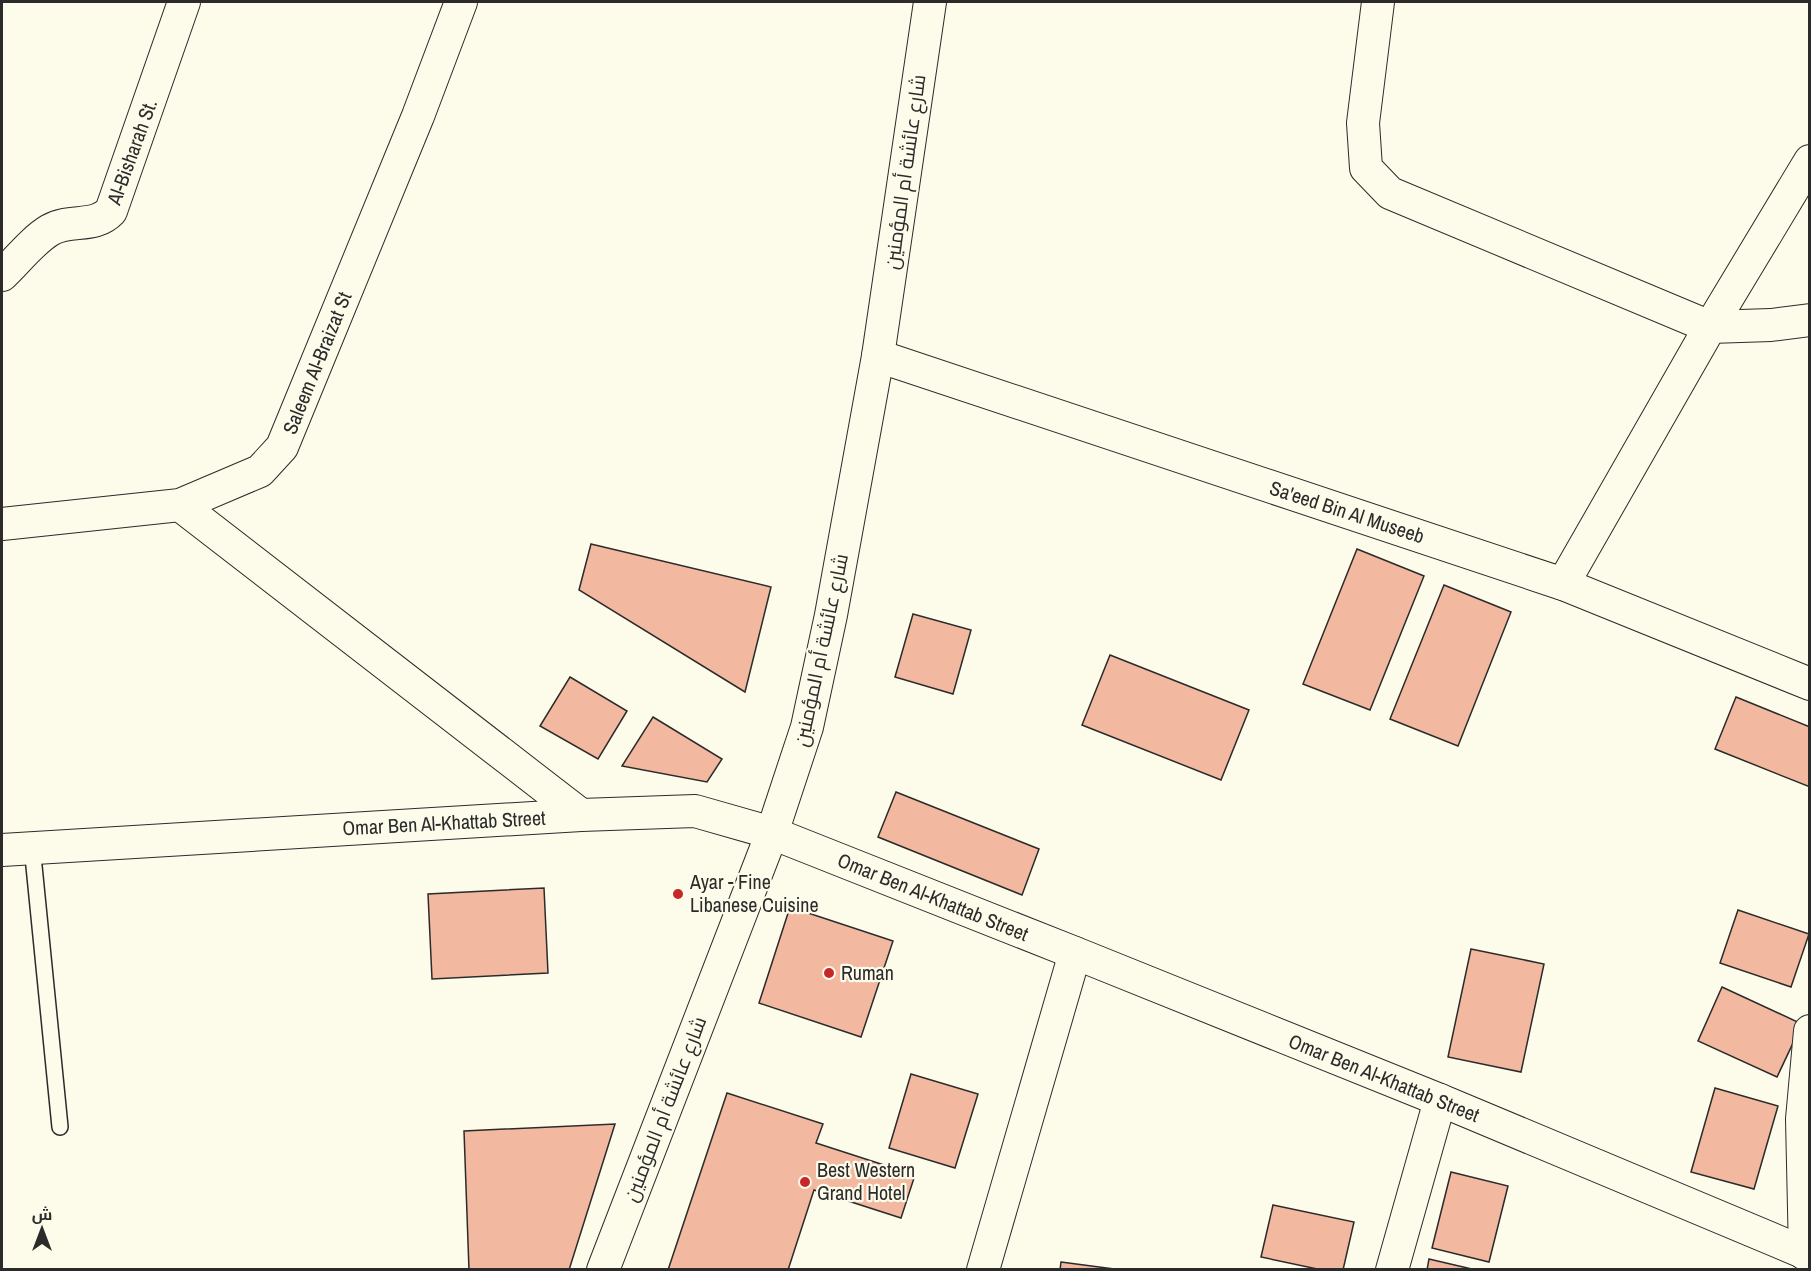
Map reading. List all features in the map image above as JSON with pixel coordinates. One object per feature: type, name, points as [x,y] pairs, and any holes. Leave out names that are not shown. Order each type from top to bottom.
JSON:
[{"type":"street","name":"Al-Bisharah St.","points":[[2,275],[50,230],[65,225],[104,219],[111,211],[184,2]]},
{"type":"street","name":"Saleem Al-Braizat St","points":[[2,524],[180,505],[260,471],[282,447],[418,116],[461,2]]},
{"type":"street","name":"شارع عائشة أم المؤمنين","points":[[603,1269],[772,833],[807,727],[831,615],[878,356],[930,2]]},
{"type":"street","points":[[1378,2],[1363,123],[1366,168],[1390,193],[1710,327],[1771,325],[1809,320]]},
{"type":"street","points":[[1563,584],[1710,327],[1809,161]]},
{"type":"street","name":"Sa'eed Bin Al Museeb","points":[[878,356],[1563,584],[1809,684]]},
{"type":"street","points":[[180,505],[581,815]]},
{"type":"street","name":"Omar Ben Al-Khattab Street","points":[[2,850],[32,846],[581,815],[694,811],[772,833],[1075,953],[1440,1101],[1807,1254]]},
{"type":"street","points":[[983,1269],[1075,953]]},
{"type":"street","points":[[1807,1254],[1802,1119],[1809,1031]]},
{"type":"street","points":[[1392,1269],[1440,1101]]},
{"type":"lane","points":[[32,846],[60,1127]]},
{"type":"building","points":[[591,544],[771,587],[745,692],[579,590]]},
{"type":"building","points":[[1357,549],[1424,576],[1370,710],[1303,684]]},
{"type":"building","points":[[1444,585],[1511,612],[1458,746],[1390,719]]},
{"type":"building","points":[[913,614],[971,630],[953,694],[895,677]]},
{"type":"building","points":[[1110,655],[1249,710],[1221,780],[1082,725]]},
{"type":"building","points":[[570,677],[627,711],[598,759],[540,726]]},
{"type":"building","points":[[1736,697],[1810,727],[1810,787],[1715,749]]},
{"type":"building","points":[[653,717],[722,759],[707,782],[622,766]]},
{"type":"building","points":[[896,792],[1039,849],[1022,895],[878,837]]},
{"type":"building","points":[[544,888],[548,973],[432,979],[428,894]]},
{"type":"building","points":[[790,907],[893,941],[861,1037],[759,1003]]},
{"type":"building","points":[[1738,910],[1809,934],[1791,987],[1720,963]]},
{"type":"building","points":[[1471,949],[1544,964],[1521,1072],[1448,1057]]},
{"type":"building","points":[[1722,987],[1802,1024],[1777,1077],[1698,1041]]},
{"type":"building","points":[[911,1074],[978,1094],[955,1168],[889,1148]]},
{"type":"building","points":[[1715,1088],[1778,1106],[1754,1189],[1691,1172]]},
{"type":"building","name":"Best Western Grand Hotel","points":[[727,1093],[823,1124],[816,1143],[915,1175],[901,1218],[814,1190],[788,1270],[668,1270]]},
{"type":"building","points":[[615,1124],[569,1270],[469,1270],[464,1131]]},
{"type":"building","points":[[1451,1172],[1508,1186],[1489,1262],[1432,1248]]},
{"type":"building","points":[[1273,1205],[1354,1222],[1343,1270],[1322,1270],[1261,1257]]},
{"type":"building","points":[[1429,1259],[1476,1270],[1427,1270]]},
{"type":"building","points":[[1061,1262],[1122,1270],[1060,1270]]},
{"type":"place","name":"Ayar - Fine Libanese Cuisine","points":[[678,894]]},
{"type":"place","name":"Ruman","points":[[829,973]]},
{"type":"place","name":"Best Western Grand Hotel","points":[[805,1182]]}]
